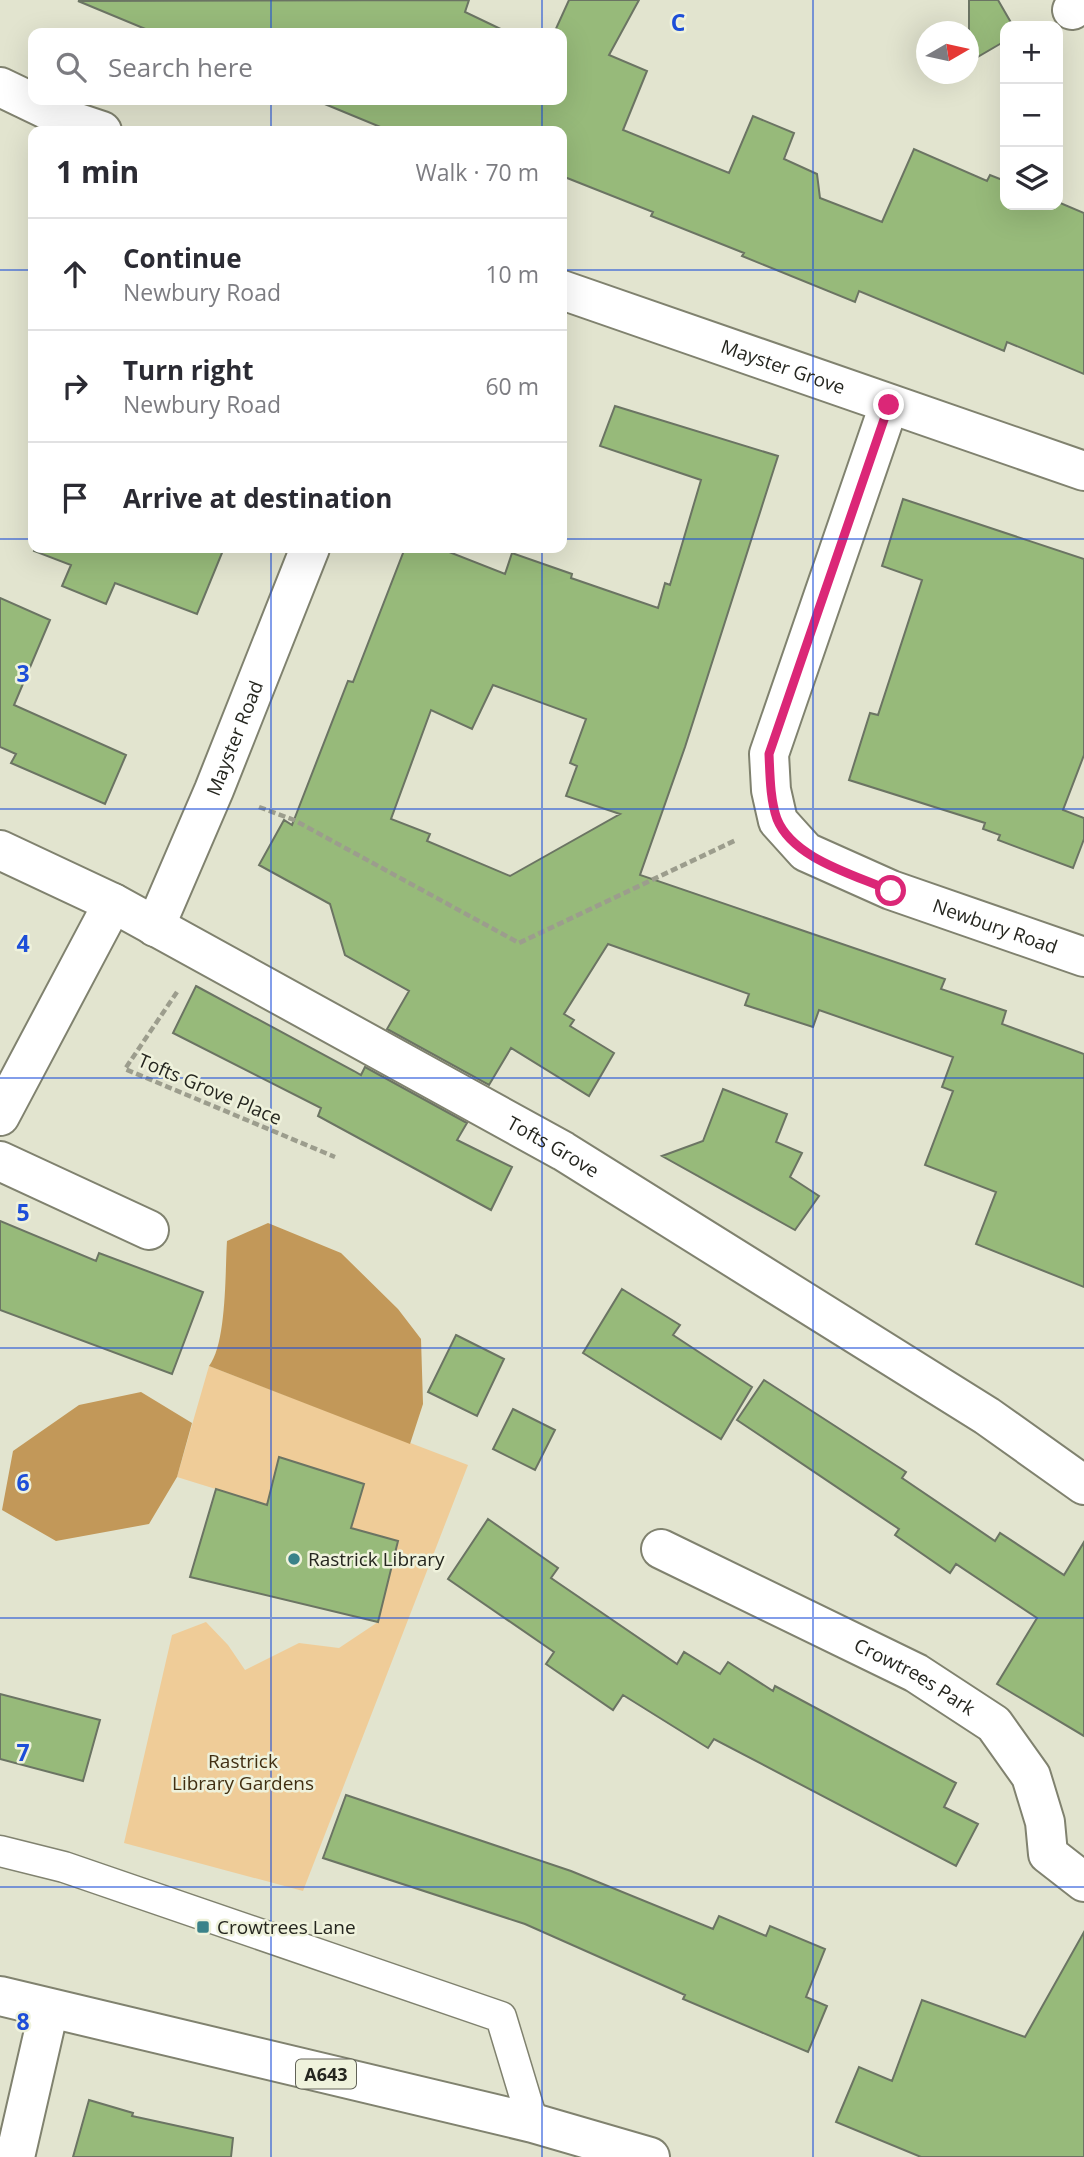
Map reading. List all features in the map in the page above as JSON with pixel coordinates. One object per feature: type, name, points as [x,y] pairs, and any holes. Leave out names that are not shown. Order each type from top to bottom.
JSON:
[{"type":"street","points":[[0,87],[28,100]]},
{"type":"street","points":[[38,105],[87,126]]},
{"type":"street","name":"Mayster Grove","points":[[567,292],[1084,471]]},
{"type":"street","points":[[778,821],[771,790],[769,754],[889,405]]},
{"type":"street","name":"Mayster Road","points":[[155,927],[214,790],[308,553]]},
{"type":"street","name":"Newbury Road","points":[[778,821],[806,852],[891,891],[1084,957]]},
{"type":"street","name":"Tofts Grove","points":[[0,850],[113,903],[563,1151],[987,1416],[1084,1486]]},
{"type":"street","points":[[0,1116],[113,903]]},
{"type":"street","points":[[0,1161],[149,1230]]},
{"type":"street","name":"Crowtrees Park","points":[[661,1549],[916,1673],[994,1724],[1031,1776],[1045,1822],[1048,1854],[1084,1882]]},
{"type":"street","name":"A643","points":[[0,1997],[533,2123],[650,2157]]},
{"type":"street","points":[[15,2157],[49,2009]]},
{"type":"lane","points":[[0,1851],[64,1867],[501,2017],[533,2123]]},
{"type":"path","points":[[253,805],[294,820],[519,943],[778,821]]},
{"type":"path","name":"Tofts Grove Place","points":[[204,954],[125,1069],[335,1157]]},
{"type":"green space","name":"Rastrick Library Gardens","points":[[209,1366],[468,1465],[303,1891],[124,1843],[172,1635],[206,1622],[228,1645],[245,1670],[299,1643],[339,1648],[378,1622],[398,1541],[351,1528],[364,1485],[279,1458],[267,1505],[177,1477]]},
{"type":"shaded area","points":[[268,1223],[341,1253],[398,1309],[421,1339],[423,1404],[410,1444],[209,1366],[215,1355],[222,1324],[227,1241]]},
{"type":"shaded area","points":[[141,1392],[192,1423],[177,1477],[149,1524],[56,1541],[2,1510],[13,1451],[79,1405]]},
{"type":"building","points":[[469,0],[465,12],[499,28],[143,28],[78,1]]},
{"type":"building","points":[[569,0],[639,0],[609,55],[647,71],[623,130],[729,173],[753,116],[794,133],[784,159],[817,174],[820,198],[882,222],[914,149],[987,181],[990,175],[1000,179],[1000,210],[1063,210],[1063,204],[1084,213],[1084,374],[1007,342],[1004,351],[859,291],[855,302],[651,216],[653,212],[567,178],[567,126],[378,126],[327,105],[567,105],[567,28],[556,28]]},
{"type":"building","points":[[969,0],[998,0],[1010,21],[1000,21],[1000,44],[979,56],[979,21],[969,21]]},
{"type":"building","points":[[615,406],[778,456],[685,747],[640,875],[945,979],[941,989],[1006,1011],[1002,1024],[1084,1054],[1084,1287],[976,1244],[996,1192],[925,1165],[953,1091],[942,1087],[953,1057],[819,1010],[813,1027],[745,1005],[749,994],[608,944],[564,1014],[574,1020],[570,1026],[614,1053],[589,1096],[511,1048],[489,1085],[387,1029],[409,991],[345,955],[330,904],[259,865],[284,820],[292,825],[348,681],[353,682],[403,553],[452,553],[505,574],[512,553],[572,574],[571,578],[658,608],[665,583],[670,585],[701,480],[600,446]],"holes":[[[493,685],[586,719],[570,763],[577,766],[566,796],[620,814],[510,876],[427,841],[430,834],[391,819],[431,710],[472,729]]]},
{"type":"building","points":[[903,499],[1084,559],[1084,755],[1063,810],[1084,818],[1084,839],[1073,868],[998,840],[1000,835],[983,829],[985,823],[849,780],[870,713],[878,715],[922,580],[882,566]]},
{"type":"building","points":[[39,553],[222,553],[197,614],[115,583],[106,604],[62,586],[71,565]]},
{"type":"building","points":[[0,598],[50,620],[14,705],[126,755],[105,804],[11,763],[16,754],[0,747]]},
{"type":"building","points":[[196,986],[361,1075],[365,1067],[467,1123],[457,1140],[512,1167],[491,1210],[318,1116],[321,1108],[173,1033]]},
{"type":"building","points":[[723,1089],[787,1114],[776,1142],[802,1153],[790,1177],[819,1196],[795,1230],[662,1156],[703,1141]]},
{"type":"building","points":[[0,1221],[96,1261],[99,1253],[203,1292],[172,1374],[0,1310]]},
{"type":"building","points":[[622,1289],[680,1325],[673,1335],[752,1387],[721,1439],[583,1353]]},
{"type":"building","points":[[456,1335],[504,1359],[477,1416],[428,1392]]},
{"type":"building","points":[[764,1380],[906,1472],[902,1478],[995,1541],[1000,1533],[1064,1575],[1084,1542],[1084,1736],[997,1684],[1037,1618],[956,1564],[950,1573],[895,1535],[899,1529],[737,1420]]},
{"type":"building","points":[[513,1409],[555,1430],[535,1470],[493,1449]]},
{"type":"building","name":"Rastrick Library","points":[[279,1457],[364,1484],[351,1528],[398,1541],[378,1622],[190,1577],[216,1489],[267,1505]]},
{"type":"building","points":[[488,1519],[558,1568],[551,1578],[677,1664],[684,1652],[720,1674],[728,1662],[773,1691],[775,1686],[956,1783],[944,1807],[978,1824],[956,1866],[714,1739],[708,1748],[623,1695],[613,1710],[546,1664],[554,1652],[448,1579]]},
{"type":"building","points":[[0,1694],[100,1720],[83,1781],[0,1759]]},
{"type":"building","points":[[346,1795],[571,1871],[713,1929],[719,1916],[766,1936],[770,1926],[825,1949],[806,1997],[827,2006],[808,2052],[683,1999],[685,1995],[525,1924],[323,1858]]},
{"type":"building","points":[[1084,1932],[1084,2157],[921,2157],[836,2122],[859,2067],[892,2081],[922,2000],[1025,2037]]},
{"type":"building","points":[[89,2100],[133,2113],[132,2116],[233,2138],[231,2157],[73,2157]]},
{"type":"place","name":"Rastrick Library","points":[[294,1559]]},
{"type":"place","name":"Crowtrees Lane","points":[[203,1927]]},
{"type":"route","points":[[889,405],[769,754],[771,790],[778,821],[792,839],[806,852],[891,891]]}]
